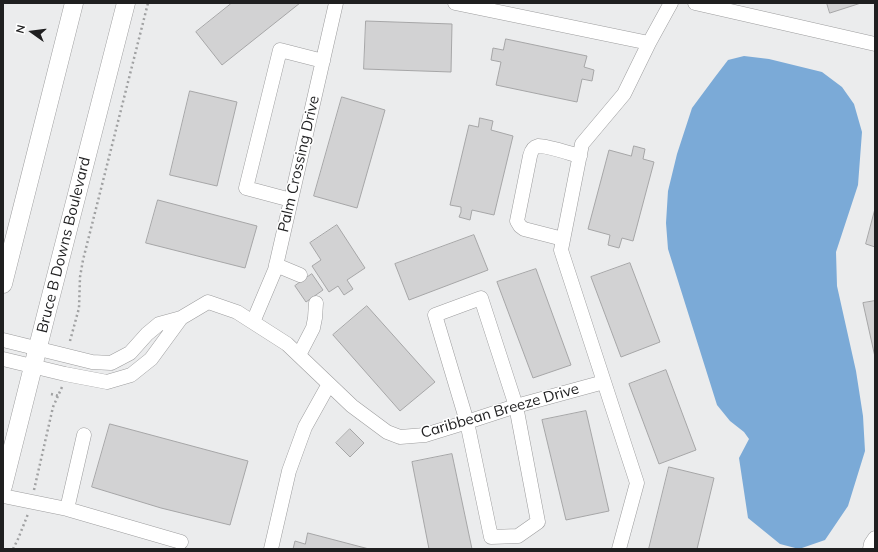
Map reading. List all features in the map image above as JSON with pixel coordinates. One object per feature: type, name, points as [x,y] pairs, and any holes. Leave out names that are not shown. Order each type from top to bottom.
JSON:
[{"type":"main road","points":[[3,284],[74,3]]},
{"type":"main road","name":"Bruce B Downs Boulevard","points":[[3,486],[126,3]]},
{"type":"street","name":"Palm Crossing Drive","points":[[253,322],[275,270],[336,3]]},
{"type":"street","points":[[455,3],[649,43]]},
{"type":"street","points":[[619,549],[638,483],[561,250],[582,144],[624,94],[671,3]]},
{"type":"street","points":[[695,3],[875,44]]},
{"type":"street","points":[[291,200],[246,188],[280,50],[323,60]]},
{"type":"street","points":[[563,239],[524,229],[517,221],[530,156],[532,150],[537,146],[580,156]]},
{"type":"street","points":[[276,265],[300,275]]},
{"type":"street","points":[[481,298],[516,406],[538,522],[518,536],[491,537],[467,422],[435,315],[481,298]]},
{"type":"street","name":"Caribbean Breeze Drive","points":[[3,340],[92,362],[111,363],[130,352],[159,324],[181,318],[208,302],[237,312],[287,344],[352,406],[387,432],[400,437],[425,435],[516,406],[604,382]]},
{"type":"street","points":[[299,355],[313,328],[316,303]]},
{"type":"street","name":"Caribbean Breeze Drive","points":[[3,359],[33,367],[107,382],[131,375],[151,359],[181,318]]},
{"type":"street","points":[[271,549],[289,470],[305,427],[329,384]]},
{"type":"street","points":[[67,509],[84,435]]},
{"type":"street","points":[[3,496],[67,509],[181,542]]},
{"type":"path","points":[[70,340],[79,308],[80,278],[83,260],[148,3]]},
{"type":"path","points":[[13,549],[32,502],[54,407],[64,382]]},
{"type":"path","points":[[51,394],[58,396]]},
{"type":"water","points":[[744,56],[769,59],[822,72],[842,87],[854,104],[862,132],[858,185],[836,252],[837,286],[856,371],[863,416],[865,451],[848,506],[825,540],[799,549],[780,544],[748,518],[739,458],[749,439],[744,432],[730,421],[717,405],[668,249],[666,223],[668,191],[677,154],[692,108],[728,60]]},
{"type":"building","points":[[232,3],[300,3],[222,65],[196,32]]},
{"type":"building","points":[[827,3],[861,3],[830,13]]},
{"type":"building","points":[[366,21],[452,24],[451,72],[364,69]]},
{"type":"building","points":[[506,39],[587,56],[584,67],[594,70],[592,81],[582,79],[577,102],[496,85],[501,62],[491,60],[493,48],[503,50]]},
{"type":"building","points":[[190,91],[237,102],[217,186],[170,175]]},
{"type":"building","points":[[342,97],[385,110],[357,208],[314,196]]},
{"type":"building","points":[[480,118],[493,121],[491,130],[513,136],[494,215],[472,210],[470,220],[459,217],[461,207],[450,205],[469,125],[478,127]]},
{"type":"building","points":[[634,146],[645,149],[643,159],[654,162],[633,241],[622,238],[619,248],[608,245],[610,235],[588,229],[609,150],[631,156]]},
{"type":"building","points":[[158,200],[257,226],[245,268],[146,243]]},
{"type":"building","points":[[875,209],[875,247],[866,244]]},
{"type":"building","points":[[337,225],[365,268],[347,280],[353,289],[344,295],[338,286],[329,292],[312,266],[321,260],[310,243]]},
{"type":"building","points":[[474,235],[488,270],[409,300],[395,264]]},
{"type":"building","points":[[630,263],[660,342],[621,357],[591,277]]},
{"type":"building","points":[[536,269],[571,365],[533,378],[497,282]]},
{"type":"building","points":[[312,274],[323,290],[306,302],[295,286]]},
{"type":"building","points":[[875,301],[875,357],[863,303]]},
{"type":"building","points":[[367,306],[435,382],[400,411],[333,335]]},
{"type":"building","points":[[666,370],[696,450],[659,464],[629,384]]},
{"type":"building","points":[[586,411],[609,511],[566,520],[542,420]]},
{"type":"building","points":[[110,424],[248,461],[230,525],[161,508],[92,487]]},
{"type":"building","points":[[350,429],[364,443],[350,457],[336,443]]},
{"type":"building","points":[[452,454],[472,549],[429,549],[412,462]]},
{"type":"building","points":[[669,467],[714,478],[697,549],[649,549]]},
{"type":"building","points":[[308,533],[369,549],[293,549],[295,541],[305,544]]}]
